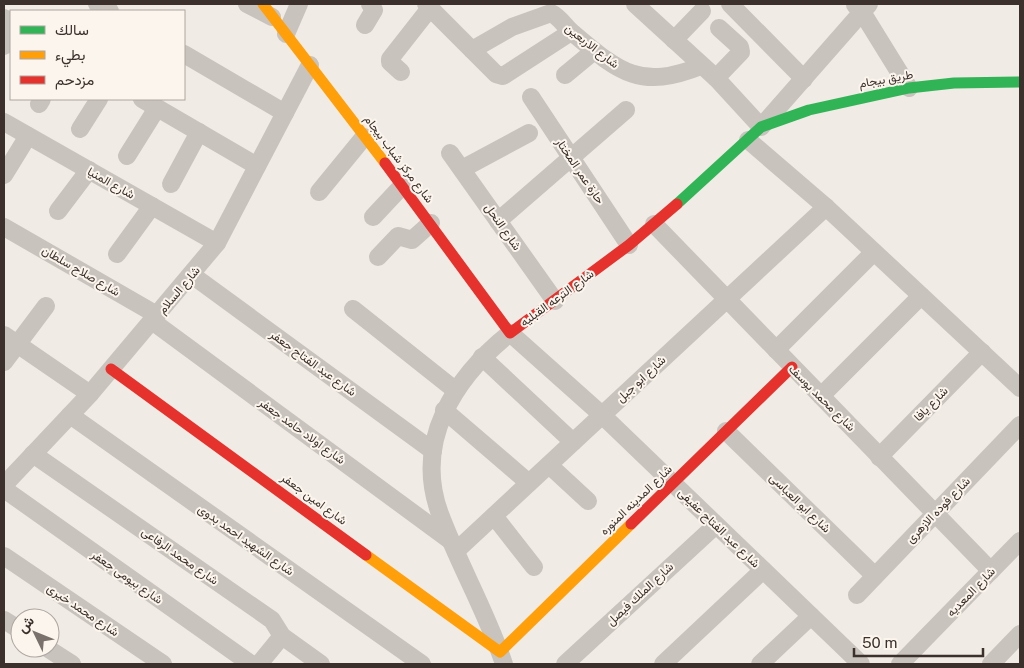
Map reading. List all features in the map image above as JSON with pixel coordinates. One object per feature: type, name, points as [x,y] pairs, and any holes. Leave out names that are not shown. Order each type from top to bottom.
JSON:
[{"type":"main road","name":"شارع مركز شباب بيجام","points":[[268,10],[402,186],[510,333]]},
{"type":"main road","name":"طريق بيجام","points":[[761,127],[826,106],[910,88],[954,84],[1020,82]]},
{"type":"main road","name":"شارع الترعه القبليه","points":[[510,333],[629,245],[761,127]]},
{"type":"main road","name":"شارع المدينه المنوره","points":[[503,661],[672,483],[792,367]]},
{"type":"main road","name":"شارع امين جعفر","points":[[111,369],[503,661]]},
{"type":"street","points":[[97,4],[108,10]]},
{"type":"street","points":[[247,4],[268,10]]},
{"type":"street","points":[[286,34],[300,4]]},
{"type":"street","points":[[365,25],[374,10],[370,4]]},
{"type":"street","points":[[635,4],[716,78],[761,127]]},
{"type":"street","points":[[730,4],[804,79]]},
{"type":"street","points":[[401,72],[389,60],[428,6],[496,74],[503,76],[571,32]]},
{"type":"street","points":[[861,6],[910,88]]},
{"type":"street","name":"شارع الترعه القبليه","points":[[761,127],[804,79],[861,6]]},
{"type":"street","points":[[674,40],[702,11]]},
{"type":"street","name":"شارع الاربعين","points":[[472,50],[512,27],[549,14],[554,15],[594,51],[628,74],[648,79],[666,78],[701,66]]},
{"type":"street","points":[[716,78],[741,52],[740,47],[720,28]]},
{"type":"street","points":[[4,46],[10,35]]},
{"type":"street","points":[[565,75],[594,51]]},
{"type":"street","points":[[185,55],[285,113]]},
{"type":"street","name":"شارع السلام","points":[[4,487],[90,394],[217,243],[310,65]]},
{"type":"street","name":"حارة عمر المختار","points":[[531,97],[629,245]]},
{"type":"street","points":[[80,129],[98,100]]},
{"type":"street","points":[[127,156],[149,103],[257,166]]},
{"type":"street","points":[[498,221],[626,110]]},
{"type":"street","name":"شارع المنيا","points":[[4,122],[217,243]]},
{"type":"street","points":[[171,184],[199,132]]},
{"type":"street","points":[[462,169],[529,133]]},
{"type":"street","points":[[4,175],[28,136]]},
{"type":"street","points":[[320,192],[364,136]]},
{"type":"street","points":[[748,140],[826,207],[1020,388]]},
{"type":"street","name":"شارع النحل","points":[[450,153],[555,301]]},
{"type":"street","points":[[58,211],[88,170]]},
{"type":"street","points":[[373,217],[402,186]]},
{"type":"street","points":[[117,254],[152,206]]},
{"type":"street","name":"شارع ابو جبل","points":[[454,546],[494,516],[826,207]]},
{"type":"street","points":[[378,257],[397,237],[402,236],[412,240],[430,224]]},
{"type":"street","name":"شارع محمد يوسف","points":[[654,224],[991,571]]},
{"type":"street","name":"شارع صلاح سلطان","points":[[4,227],[155,318]]},
{"type":"street","points":[[776,350],[874,252]]},
{"type":"street","name":"شارع عبد الفتاح جعفر","points":[[192,275],[433,452]]},
{"type":"street","points":[[821,396],[922,296]]},
{"type":"street","points":[[4,362],[11,339],[46,306]]},
{"type":"street","points":[[353,309],[455,390]]},
{"type":"street","name":"شارع اولاد حامد جعفر","points":[[155,318],[454,546]]},
{"type":"street","name":"شارع الترعه القبليه","points":[[503,661],[438,505],[433,482],[433,452],[444,410],[455,390],[482,357],[510,333]]},
{"type":"street","name":"شارع عبد الفتاح عفيفى","points":[[510,333],[602,415],[861,664]]},
{"type":"street","points":[[11,339],[90,394]]},
{"type":"street","name":"شارع يافا","points":[[879,456],[982,352]]},
{"type":"street","points":[[482,357],[573,442]]},
{"type":"street","points":[[444,410],[528,483]]},
{"type":"street","name":"شارع الشهيد احمد بدوى","points":[[70,415],[422,664]]},
{"type":"street","name":"شارع فوده الازهرى","points":[[857,595],[1020,425]]},
{"type":"street","name":"شارع ابو العباسى","points":[[726,431],[875,576]]},
{"type":"street","name":"شارع محمد الرفاعى","points":[[33,454],[272,620],[282,636],[321,664]]},
{"type":"street","points":[[549,465],[588,501]]},
{"type":"street","name":"شارع بيومى جعفر","points":[[4,487],[251,664]]},
{"type":"street","points":[[494,516],[534,567]]},
{"type":"street","name":"شارع الملك فيصل","points":[[565,664],[716,525]]},
{"type":"street","name":"شارع المعديه","points":[[900,664],[1020,541]]},
{"type":"street","name":"شارع محمد خيرى","points":[[4,556],[163,664]]},
{"type":"street","points":[[663,664],[763,570]]},
{"type":"street","points":[[760,664],[811,616]]},
{"type":"street","points":[[991,664],[1020,634]]},
{"type":"street","points":[[259,664],[282,636]]},
{"type":"street","points":[[60,656],[72,664]]},
{"type":"traffic: fast","points":[[677,204],[761,127],[809,110],[909,88],[954,83],[1020,82]]},
{"type":"traffic: slow","points":[[263,4],[385,163]]},
{"type":"traffic: slow","points":[[366,555],[500,652],[631,524]]},
{"type":"traffic: jam","points":[[385,163],[510,333],[629,245],[677,204]]},
{"type":"traffic: jam","points":[[631,524],[792,367]]},
{"type":"traffic: jam","points":[[111,369],[366,555]]}]
